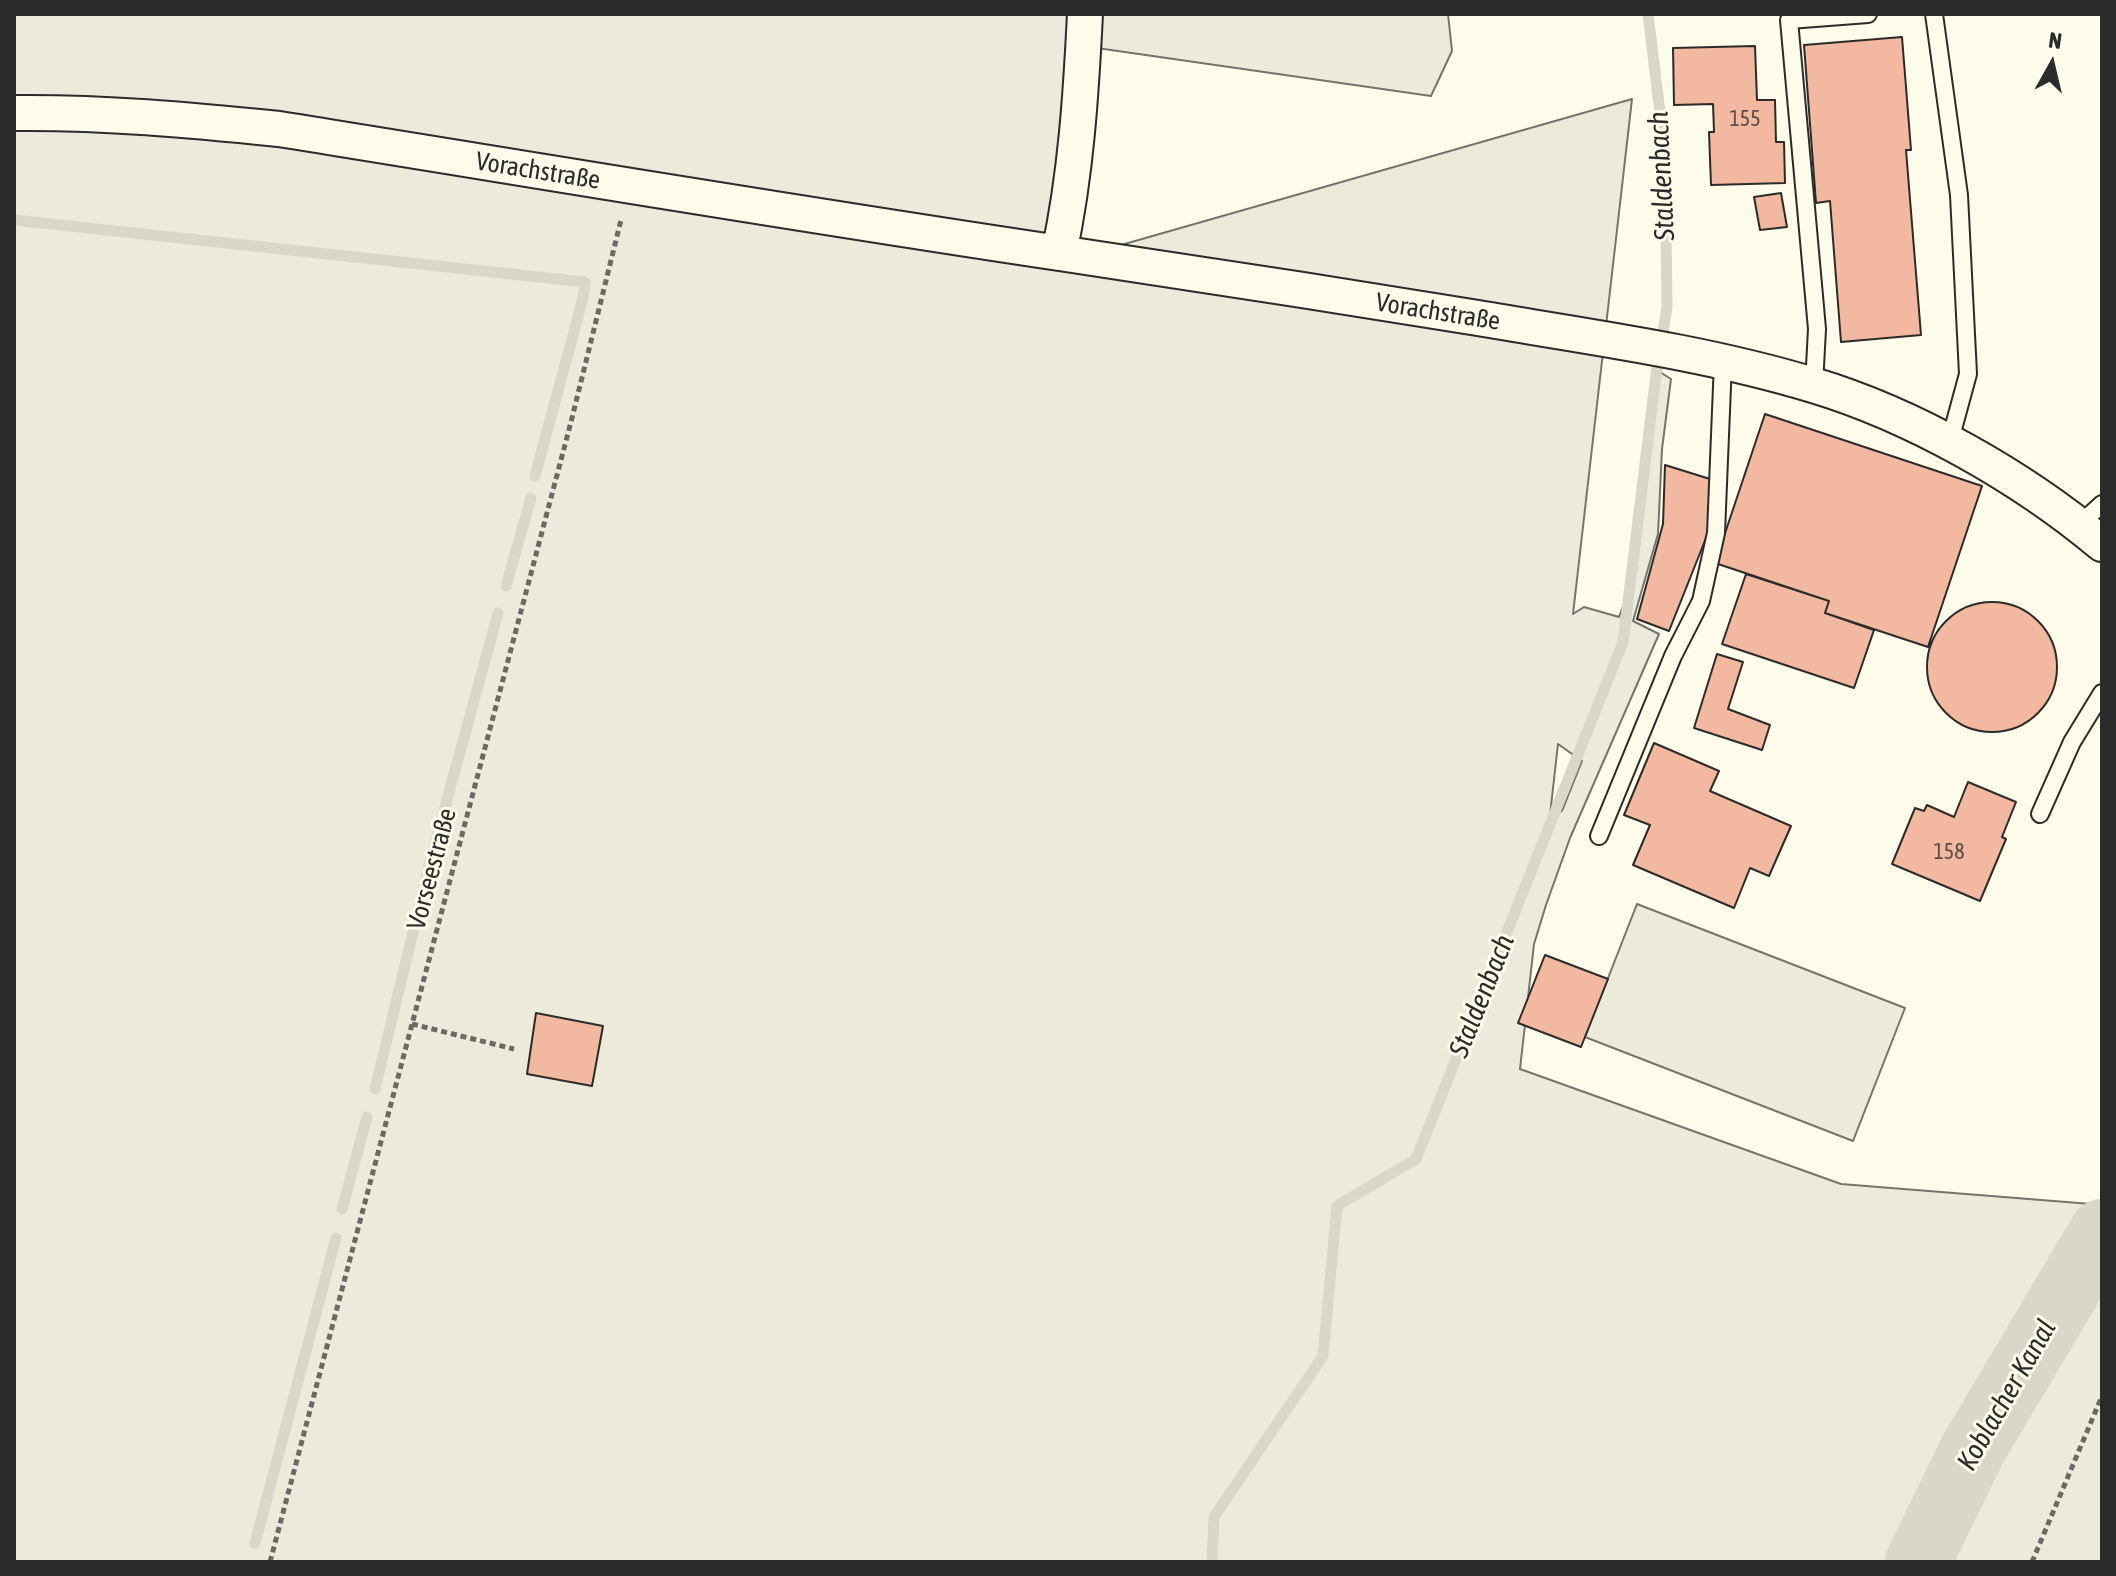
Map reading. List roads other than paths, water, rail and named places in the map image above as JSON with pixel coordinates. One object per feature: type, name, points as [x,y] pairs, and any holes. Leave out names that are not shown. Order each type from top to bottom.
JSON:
[{"type":"street","points":[[1059,253],[1069,202],[1080,105],[1085,14]]},
{"type":"street","name":"Vorachstraße","points":[[14,113],[78,112],[279,129],[1409,307],[1723,362],[1814,385],[1885,412],[2094,524]]},
{"type":"lane","points":[[1814,385],[1817,329],[1789,17],[1868,14]]},
{"type":"lane","points":[[1934,14],[1959,195],[1968,374],[1949,444]]},
{"type":"lane","points":[[1599,836],[1673,656],[1701,601],[1716,533],[1723,362]]},
{"type":"lane","points":[[2040,814],[2072,742],[2102,693]]},
{"type":"waterway","name":"Staldenbach","points":[[1648,14],[1665,154],[1667,307],[1662,338]]},
{"type":"waterway","points":[[14,220],[585,282],[535,476]]},
{"type":"waterway","name":"Staldenbach","points":[[1212,1562],[1214,1517],[1323,1356],[1337,1206],[1416,1159],[1623,642],[1657,367]]},
{"type":"waterway","points":[[506,586],[531,498]]},
{"type":"waterway","points":[[375,1089],[430,862],[498,613]]},
{"type":"waterway","points":[[342,1209],[367,1117]]},
{"type":"waterway","name":"Koblacher Kanal","points":[[1918,1562],[1973,1449],[2102,1232]]},
{"type":"waterway","points":[[255,1543],[336,1238]]}]
